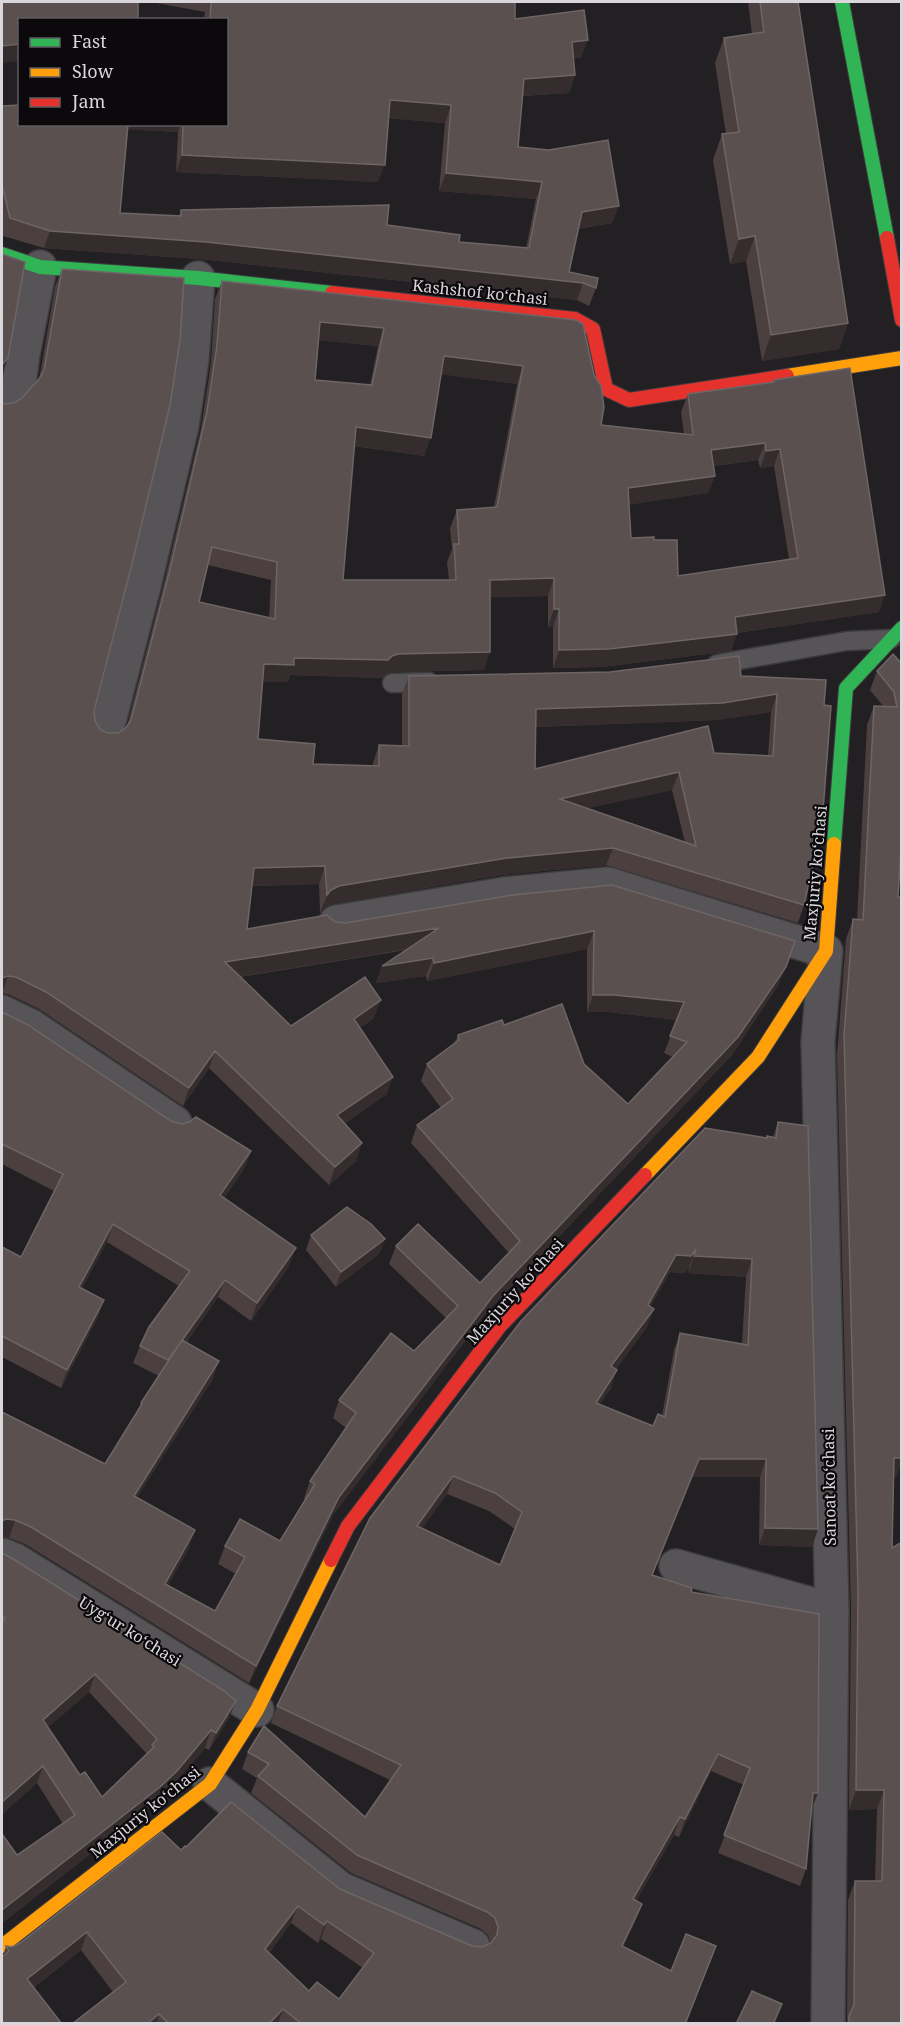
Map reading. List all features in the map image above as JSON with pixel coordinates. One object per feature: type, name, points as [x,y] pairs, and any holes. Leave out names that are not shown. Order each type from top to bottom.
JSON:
[{"type":"street","points":[[842,2],[902,320]]},
{"type":"street","name":"Kashshof koʻchasi","points":[[2,254],[40,267],[198,278],[575,319],[593,329],[606,389],[629,400],[902,358]]},
{"type":"street","points":[[2,403],[19,384],[40,267]]},
{"type":"street","points":[[106,733],[182,426],[192,360],[198,278]]},
{"type":"street","name":"Maxjuriy koʻchasi","points":[[2,1946],[210,1784],[257,1710],[348,1526],[501,1326],[758,1057],[826,951],[846,688],[896,633]]},
{"type":"street","points":[[336,922],[504,894],[608,884],[826,951]]},
{"type":"street","name":"Sanoat koʻchasi","points":[[826,951],[818,1041],[832,1610],[828,2024]]},
{"type":"street","points":[[2,1012],[31,1026],[175,1123]]},
{"type":"street","name":"Uygʻur koʻchasi","points":[[2,1555],[26,1566],[257,1710]]},
{"type":"street","points":[[676,1566],[832,1610]]},
{"type":"street","points":[[210,1784],[341,1889],[473,1946]]},
{"type":"lane","points":[[698,666],[734,662],[896,633]]},
{"type":"lane","points":[[392,683],[451,681]]},
{"type":"building","points":[[2,2],[138,2],[138,18],[18,18],[18,44],[2,46]]},
{"type":"building","points":[[211,2],[515,2],[515,19],[584,10],[588,40],[572,42],[575,75],[524,79],[518,147],[549,150],[608,140],[619,206],[582,212],[569,272],[598,278],[596,288],[583,283],[206,242],[50,231],[10,218],[2,185],[2,106],[18,105],[18,126],[128,126],[120,213],[181,216],[181,210],[389,205],[387,225],[460,235],[459,242],[529,248],[542,182],[446,173],[451,105],[390,100],[385,165],[182,155],[183,126],[228,126],[228,18],[210,18]]},
{"type":"building","points":[[760,2],[798,2],[848,323],[771,335],[755,236],[739,239],[722,134],[739,132],[724,38],[764,32]]},
{"type":"building","points":[[2,254],[25,262],[8,358],[2,365]]},
{"type":"building","points":[[62,269],[184,278],[180,340],[170,405],[94,711],[95,721],[100,729],[107,733],[118,733],[126,728],[131,720],[207,411],[217,345],[222,281],[576,320],[583,324],[594,375],[601,386],[604,407],[601,425],[693,435],[688,394],[850,368],[885,595],[735,617],[737,634],[609,649],[559,650],[559,609],[554,609],[554,578],[490,580],[490,652],[398,654],[388,660],[294,658],[294,665],[264,664],[258,739],[315,744],[313,764],[379,766],[379,745],[409,746],[409,676],[610,672],[739,656],[741,676],[826,680],[824,705],[831,706],[822,824],[804,905],[613,848],[507,858],[339,886],[327,895],[325,866],[254,868],[247,929],[327,915],[335,922],[345,923],[513,895],[612,885],[795,941],[786,967],[738,1037],[493,1296],[339,1497],[256,1666],[31,1527],[15,1520],[2,1521],[2,1412],[105,1464],[182,1340],[219,1361],[134,1496],[195,1530],[165,1584],[215,1611],[245,1557],[225,1546],[240,1519],[280,1541],[315,1484],[310,1481],[356,1413],[339,1400],[391,1333],[414,1351],[458,1306],[396,1246],[418,1224],[480,1283],[520,1241],[417,1125],[453,1099],[427,1064],[459,1040],[458,1035],[502,1020],[504,1025],[562,1004],[584,1064],[628,1104],[687,1042],[670,1036],[684,1002],[593,995],[594,931],[434,963],[433,958],[382,966],[439,928],[225,962],[291,1026],[365,977],[381,1000],[354,1019],[393,1077],[337,1115],[362,1143],[335,1167],[215,1051],[189,1088],[46,992],[16,977],[2,978],[2,402],[4,404],[14,403],[22,398],[44,370]],"holes":[[[320,322],[384,328],[372,385],[315,380]],[[444,356],[523,366],[497,507],[457,510],[459,544],[454,544],[456,580],[343,580],[356,427],[431,438]],[[765,443],[766,451],[780,449],[798,558],[678,576],[677,540],[654,540],[654,537],[631,538],[628,488],[715,476],[711,450]],[[212,547],[277,562],[275,619],[199,602]],[[777,694],[773,756],[714,753],[708,726],[535,769],[536,709],[723,703]],[[679,772],[696,846],[560,799]]]},
{"type":"building","points":[[893,654],[902,664],[902,830],[898,897],[902,897],[902,1458],[894,1458],[892,1548],[902,1542],[902,2024],[849,2024],[849,2016],[854,2005],[855,1881],[882,1881],[884,1790],[856,1790],[858,1591],[844,1035],[853,919],[863,920],[874,706],[897,707],[894,692],[877,671]]},
{"type":"building","points":[[2,1012],[28,1025],[171,1121],[181,1124],[196,1117],[251,1151],[220,1195],[296,1248],[257,1303],[225,1280],[168,1360],[140,1346],[149,1327],[190,1271],[113,1224],[79,1287],[104,1300],[67,1370],[2,1336],[2,1247],[21,1257],[63,1174],[2,1144]]},
{"type":"building","points":[[778,1122],[808,1126],[818,1529],[765,1528],[766,1459],[699,1459],[652,1575],[692,1588],[691,1592],[819,1614],[818,1793],[813,1793],[806,1869],[724,1835],[750,1768],[718,1754],[685,1819],[680,1817],[633,1899],[642,1904],[622,1946],[671,1971],[686,1934],[716,1946],[685,2024],[302,2024],[283,2009],[269,2024],[169,2024],[159,2014],[147,2024],[72,2024],[126,1982],[87,1932],[27,1979],[62,2024],[2,2024],[2,1957],[9,1951],[6,1946],[12,1947],[20,1943],[162,1832],[181,1850],[186,1847],[231,1802],[340,1889],[472,1946],[482,1947],[491,1943],[497,1935],[498,1927],[495,1918],[487,1912],[357,1855],[258,1776],[269,1764],[248,1752],[264,1726],[365,1817],[401,1765],[277,1706],[370,1518],[521,1321],[705,1128],[776,1138]],"holes":[[[696,1249],[694,1256],[752,1259],[748,1345],[680,1333],[665,1417],[658,1414],[653,1426],[596,1403],[617,1370],[611,1366],[654,1309],[648,1305],[676,1255],[691,1256]],[[453,1476],[495,1493],[522,1512],[500,1565],[417,1526]],[[298,1906],[324,1925],[327,1921],[374,1953],[339,1999],[317,1982],[309,1991],[265,1949]]]},
{"type":"building","points":[[347,1207],[371,1224],[385,1239],[341,1272],[311,1235]]},
{"type":"building","points":[[2,1553],[223,1690],[236,1701],[216,1733],[211,1730],[177,1771],[160,1787],[2,1910],[2,1834],[17,1855],[75,1815],[43,1766],[2,1802],[2,1622],[5,1618],[2,1616]],"holes":[[[95,1674],[157,1739],[152,1745],[154,1747],[102,1797],[85,1772],[80,1775],[43,1720]]]},
{"type":"building","points":[[752,1991],[782,2004],[773,2024],[736,2024]]},
{"type":"traffic: fast","points":[[842,2],[887,238]]},
{"type":"traffic: fast","points":[[2,254],[40,267],[198,278],[332,293]]},
{"type":"traffic: fast","points":[[834,844],[846,688],[902,628]]},
{"type":"traffic: slow","points":[[787,376],[902,358]]},
{"type":"traffic: slow","points":[[645,1175],[758,1057],[826,951],[834,844]]},
{"type":"traffic: slow","points":[[2,1946],[210,1784],[257,1710],[331,1560]]},
{"type":"traffic: jam","points":[[887,238],[902,320]]},
{"type":"traffic: jam","points":[[332,293],[575,319],[593,329],[606,389],[629,400],[787,376]]},
{"type":"traffic: jam","points":[[331,1560],[348,1526],[500,1326],[645,1175]]}]
